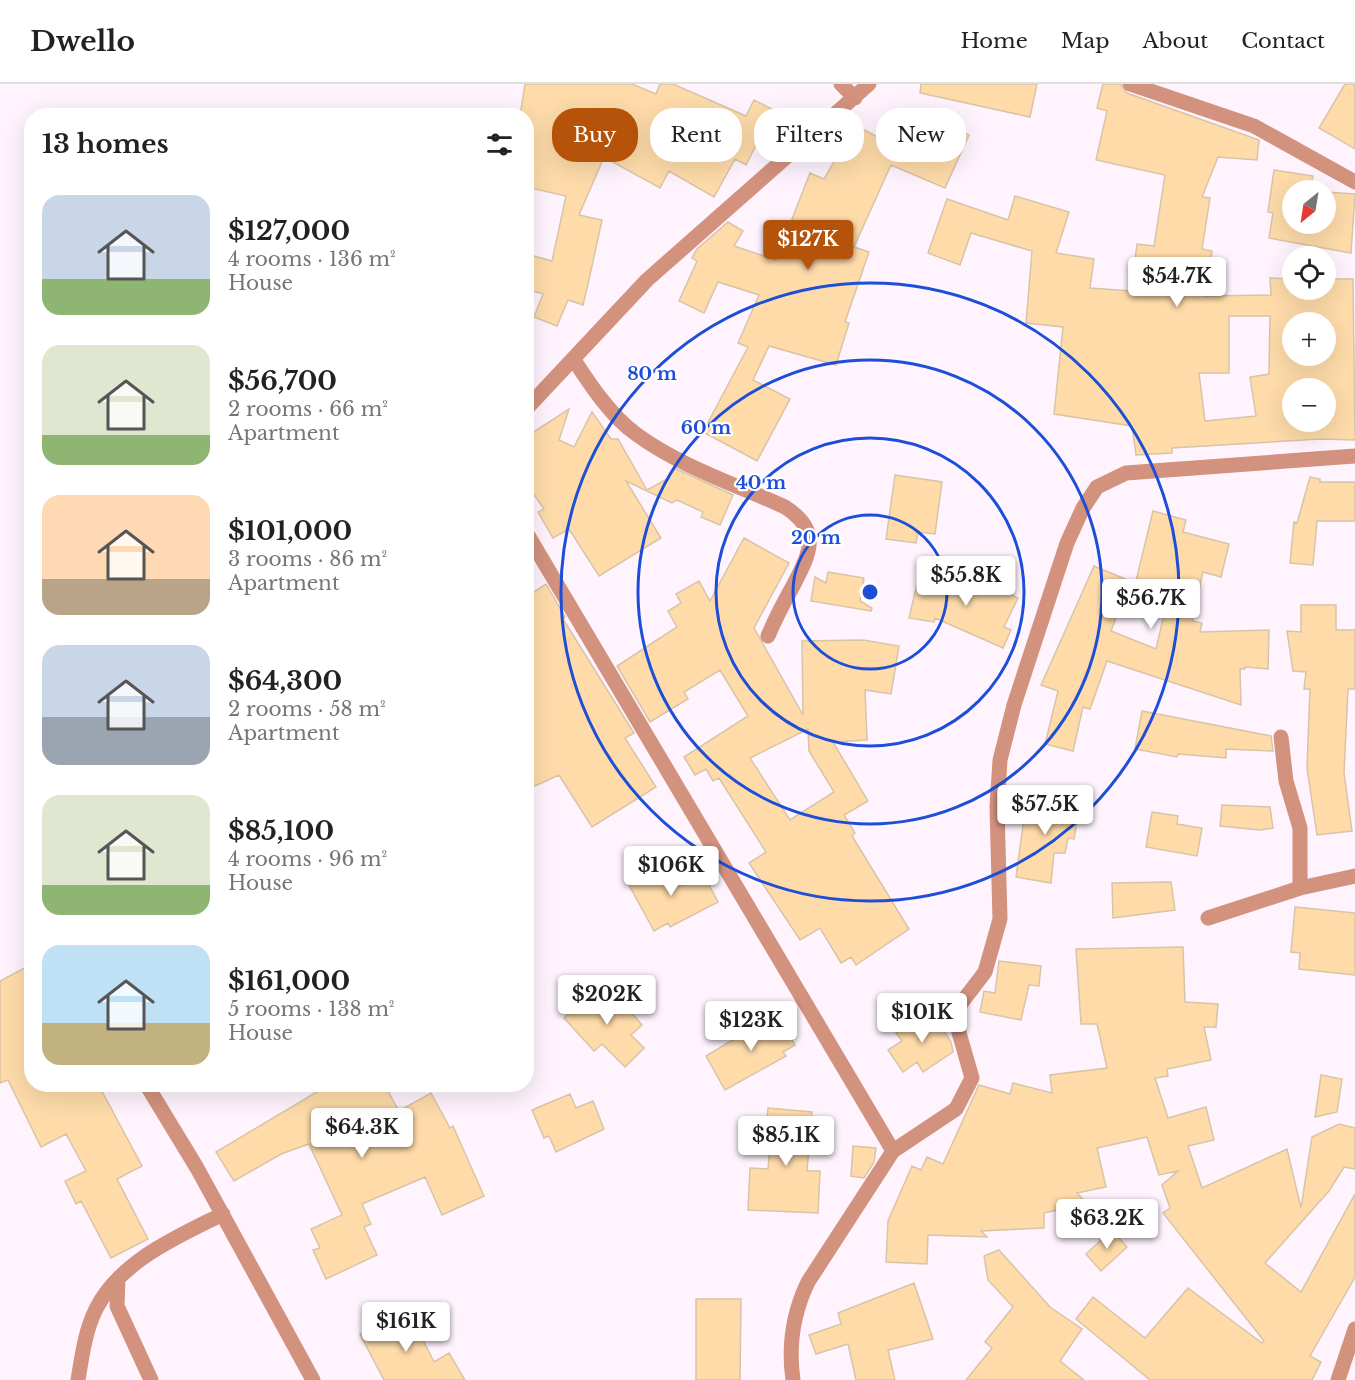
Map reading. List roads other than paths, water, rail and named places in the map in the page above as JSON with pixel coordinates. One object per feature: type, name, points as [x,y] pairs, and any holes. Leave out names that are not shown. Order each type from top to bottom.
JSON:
[{"type":"street","points":[[841,84],[855,98]]},
{"type":"street","points":[[534,402],[647,280],[705,226],[869,84]]},
{"type":"street","points":[[1130,84],[1254,126],[1355,182]]},
{"type":"street","points":[[574,360],[588,383],[634,433],[665,453],[785,507],[800,517],[810,539],[809,555],[768,636]]},
{"type":"street","points":[[794,1380],[790,1354],[798,1303],[808,1282],[893,1150],[956,1109],[972,1078],[956,1022],[960,1006],[985,972],[1000,919],[997,807],[1000,760],[1017,694],[1067,543],[1083,507],[1096,487],[1126,473],[1355,456]]},
{"type":"street","points":[[534,545],[893,1150]]},
{"type":"street","points":[[1281,737],[1286,781],[1300,828],[1300,888]]},
{"type":"street","points":[[1208,918],[1300,888],[1355,876]]},
{"type":"street","points":[[151,1092],[223,1214],[313,1380]]},
{"type":"street","points":[[78,1380],[84,1342],[95,1309],[118,1279],[143,1258],[223,1214]]},
{"type":"street","points":[[118,1279],[117,1306],[151,1380]]},
{"type":"street","points":[[1338,1380],[1355,1329]]}]
